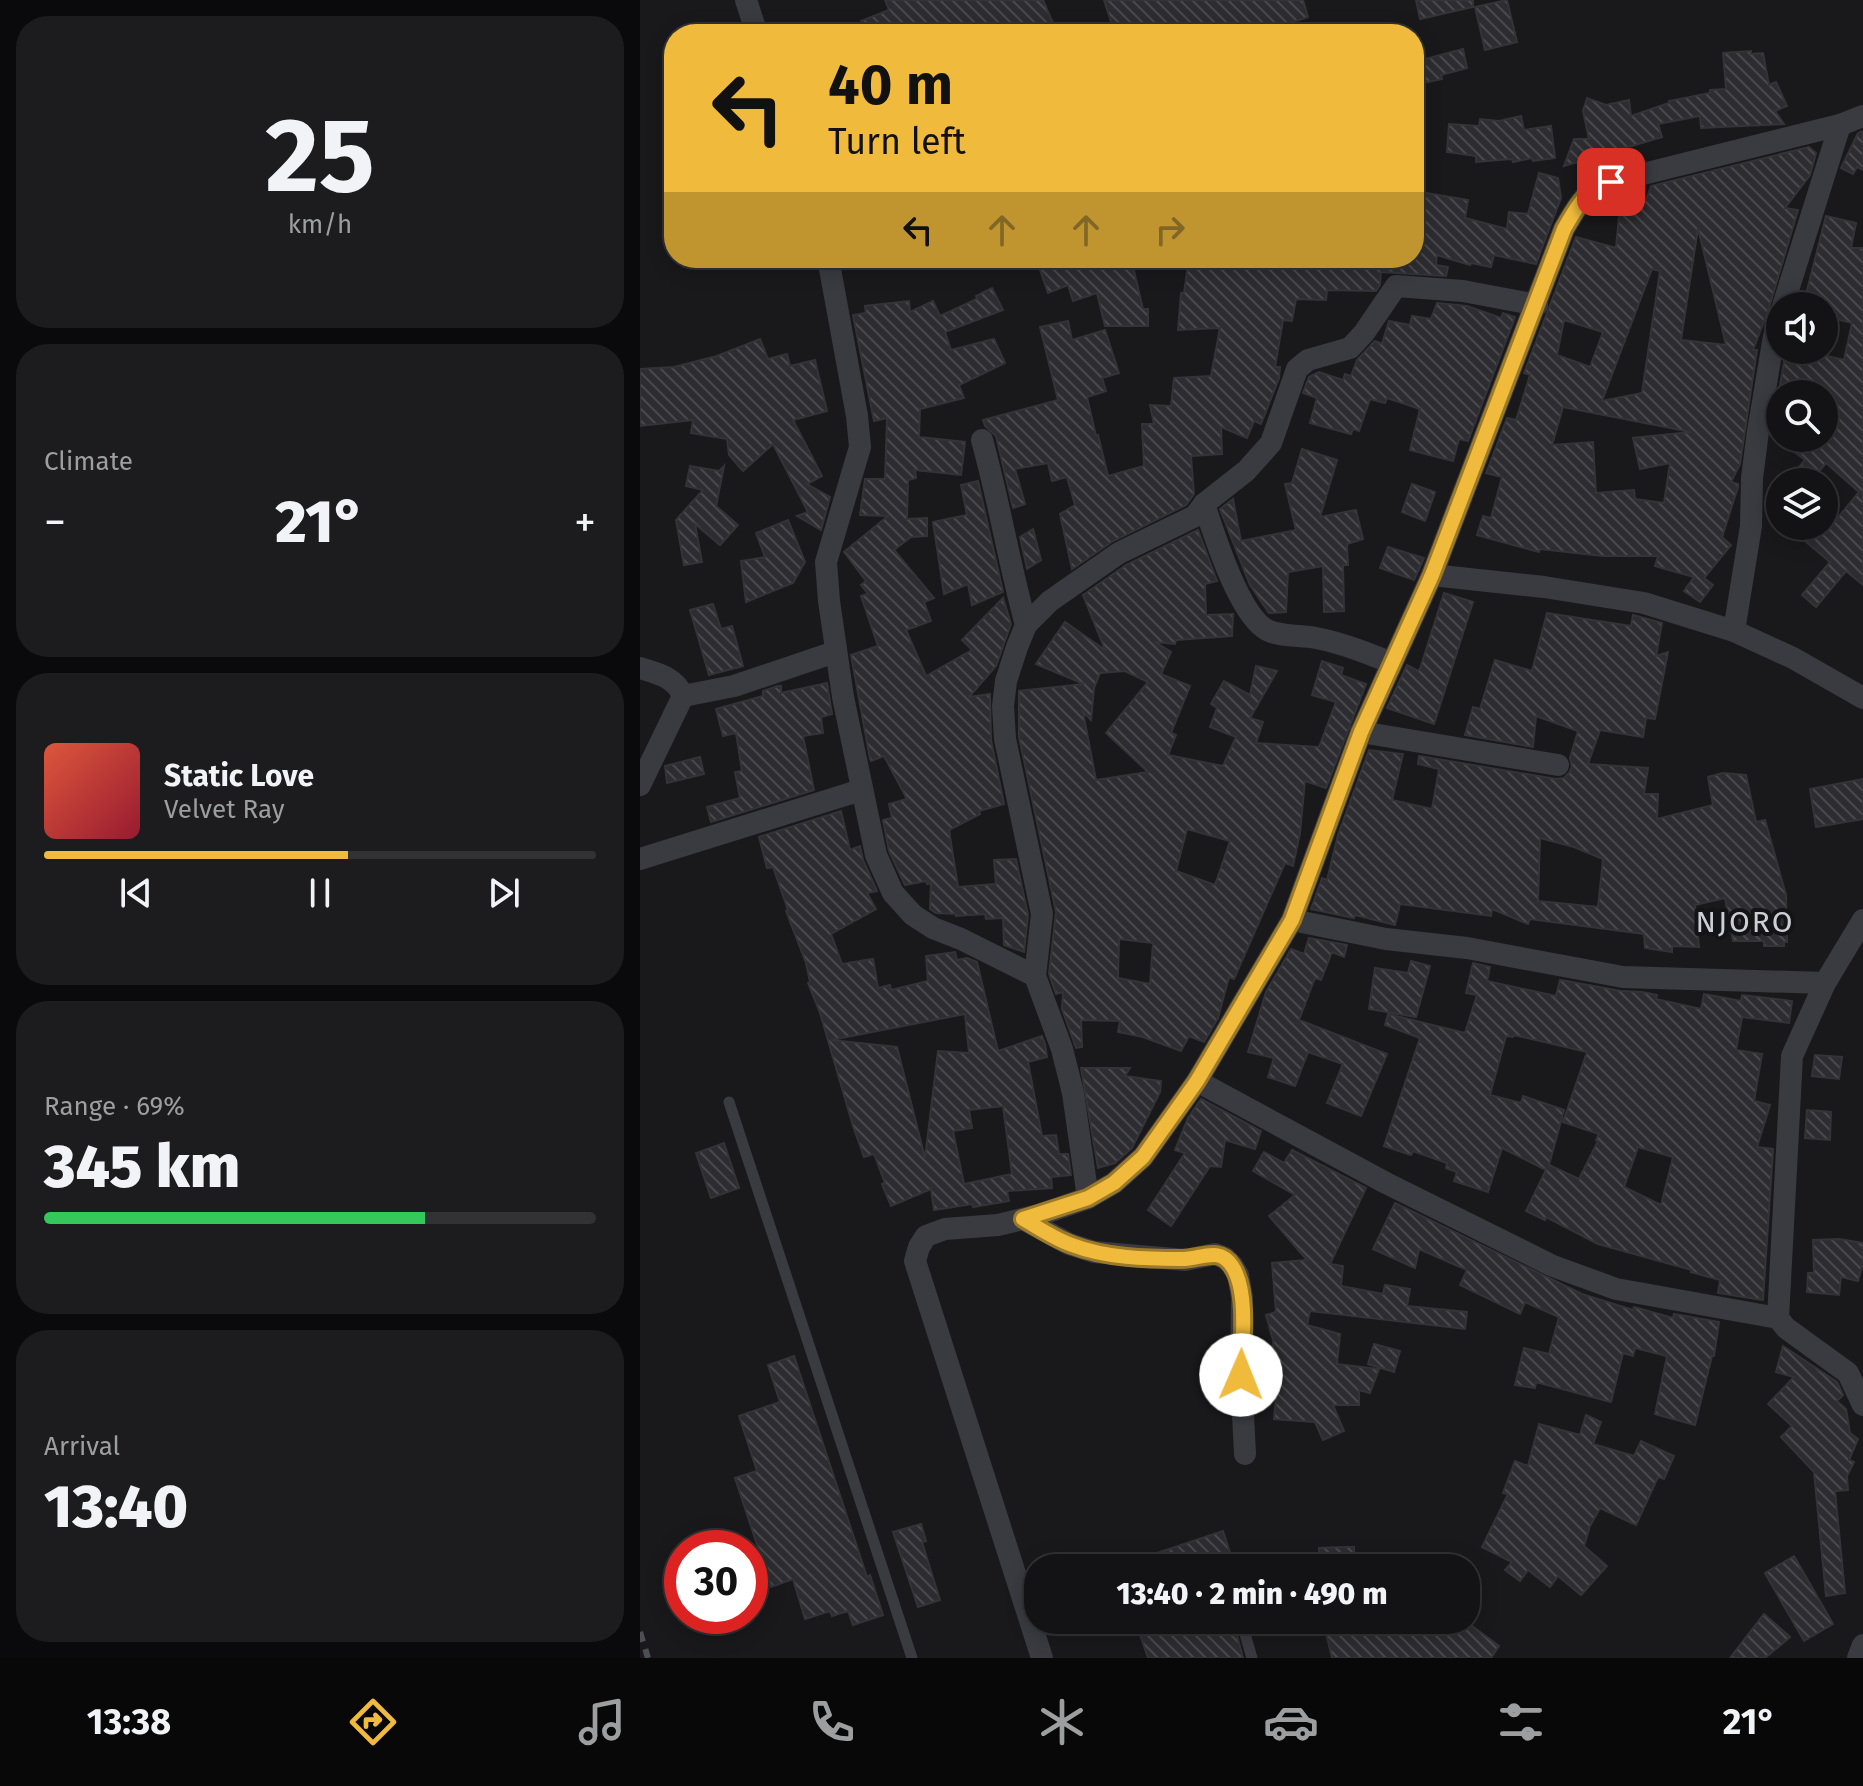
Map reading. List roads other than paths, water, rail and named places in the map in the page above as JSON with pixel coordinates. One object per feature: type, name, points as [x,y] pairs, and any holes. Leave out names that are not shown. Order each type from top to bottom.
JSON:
[{"type":"street","points":[[746,0],[754,24]]},
{"type":"street","points":[[1042,1658],[915,1261],[919,1247],[926,1236],[945,1229],[998,1225],[1023,1219],[1088,1198],[1114,1183],[1143,1157],[1197,1081],[1292,920],[1361,732],[1432,575],[1564,229],[1585,195],[1598,185],[1840,125],[1863,116]]},
{"type":"street","points":[[1787,292],[1840,125]]},
{"type":"street","points":[[830,268],[860,447],[826,562],[835,652],[861,790],[881,872],[893,893],[913,915],[933,928],[1035,976]]},
{"type":"street","points":[[1088,1198],[1073,1093],[1062,1049],[1035,976],[1042,914],[1005,739],[1003,706],[1006,681],[1026,625],[1037,612],[1089,572],[1119,553],[1195,516],[1204,504],[1246,471],[1271,443],[1290,385],[1302,363],[1350,348],[1396,286],[1463,291],[1537,305]]},
{"type":"street","points":[[1734,631],[1751,526],[1752,478],[1769,364]]},
{"type":"street","points":[[982,440],[1026,625]]},
{"type":"street","points":[[1204,504],[1240,597],[1267,631],[1351,646],[1392,663]]},
{"type":"street","points":[[1432,575],[1544,587],[1644,603],[1734,631],[1793,658],[1863,698]]},
{"type":"street","points":[[683,696],[734,686],[835,652]]},
{"type":"street","points":[[640,668],[676,683],[683,696]]},
{"type":"street","points":[[640,785],[683,696]]},
{"type":"street","points":[[1361,732],[1558,765]]},
{"type":"street","points":[[640,859],[861,790]]},
{"type":"street","points":[[1292,920],[1386,939],[1467,948],[1623,977],[1825,983]]},
{"type":"street","points":[[1778,1318],[1792,1056],[1825,983],[1863,920]]},
{"type":"street","points":[[1197,1081],[1386,1183],[1553,1266],[1616,1289],[1778,1318],[1786,1328],[1848,1373],[1863,1405]]},
{"type":"street","points":[[1023,1219],[1069,1244],[1094,1252],[1185,1260],[1215,1254],[1232,1265],[1238,1275],[1242,1297],[1241,1375],[1245,1454]]},
{"type":"street","points":[[1858,1658],[1863,1645]]},
{"type":"lane","points":[[729,1102],[912,1658]]},
{"type":"lane","points":[[1245,1634],[1252,1658]]},
{"type":"railway","points":[[640,1632],[648,1658]]},
{"type":"district","name":"NJORO","points":[[1745,922]]}]
